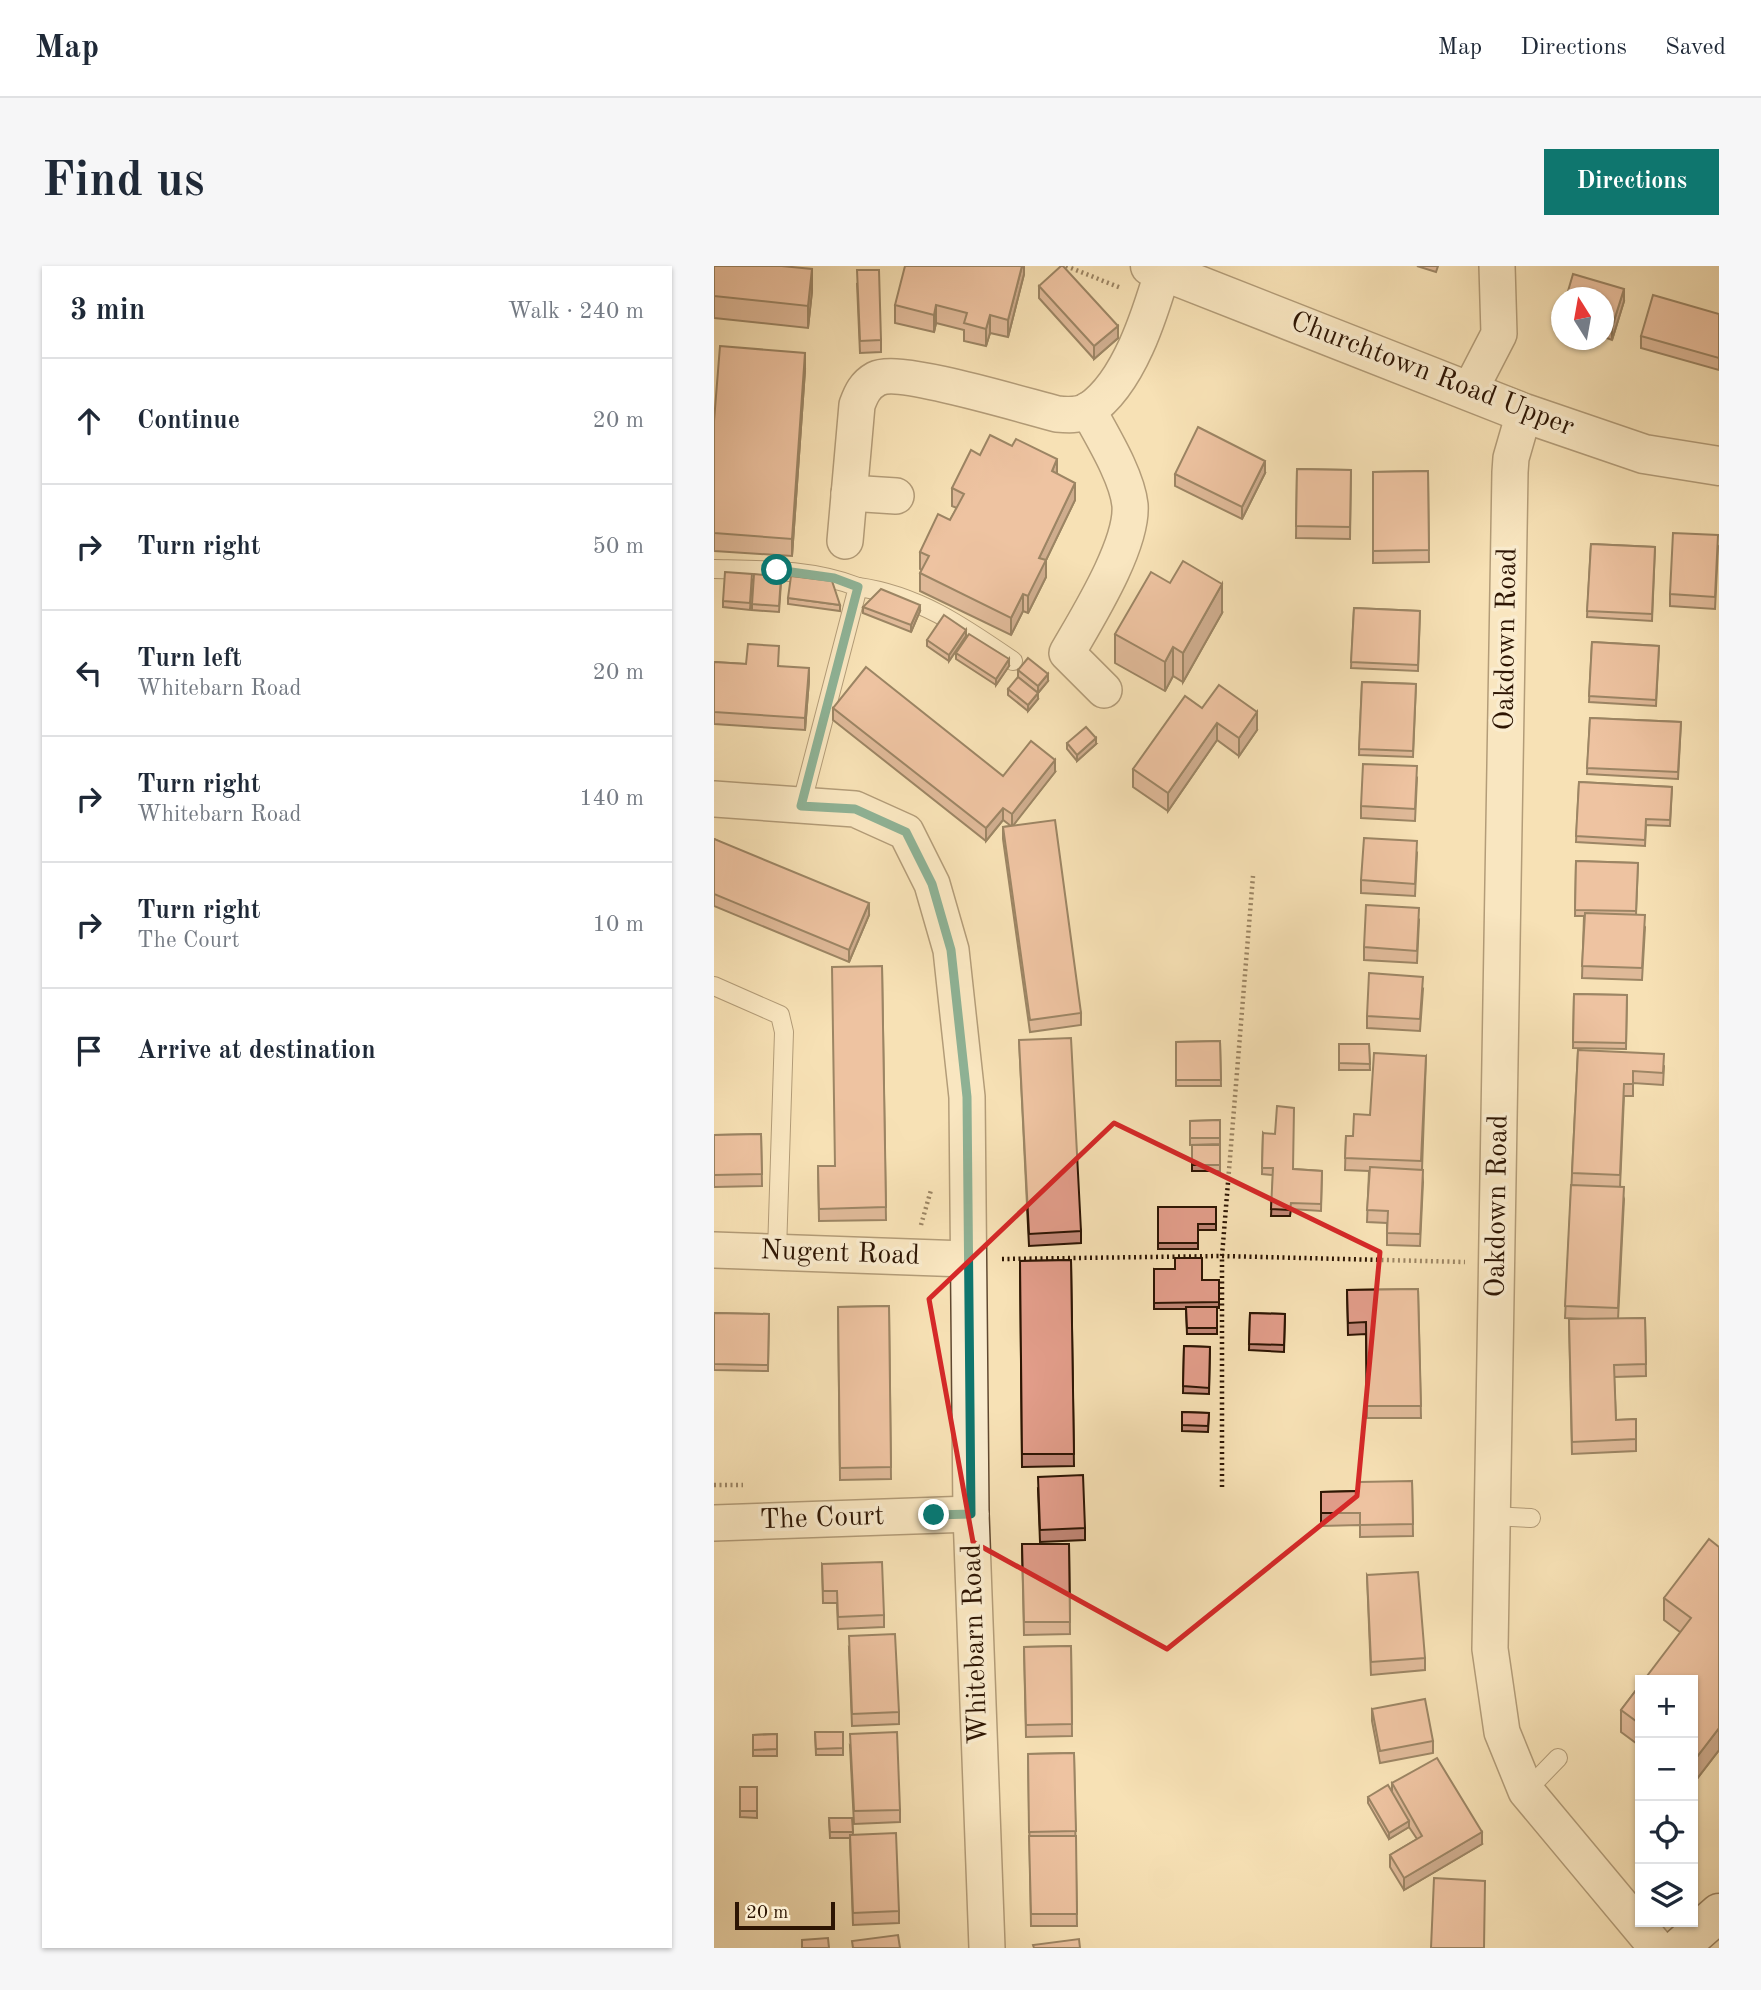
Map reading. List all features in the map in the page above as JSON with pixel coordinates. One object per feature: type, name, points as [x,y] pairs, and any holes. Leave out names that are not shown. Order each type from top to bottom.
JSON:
[{"type":"street","points":[[1469,392],[1499,334],[1497,266]]},
{"type":"street","name":"Churchtown Road Upper","points":[[1156,279],[1644,454],[1719,466]]},
{"type":"street","points":[[845,541],[857,405],[864,388],[877,378],[904,376],[1057,414],[1073,415],[1088,411],[1126,366],[1156,279]]},
{"type":"street","points":[[1088,411],[1112,456],[1130,504],[1127,537],[1067,653],[1104,690]]},
{"type":"street","name":"Oakdown Road","points":[[1524,413],[1511,458],[1510,472],[1490,1649],[1502,1732],[1526,1791],[1657,1948]]},
{"type":"street","points":[[849,493],[896,496]]},
{"type":"street","name":"Whitebarn Road","points":[[714,799],[855,809],[906,832],[932,884],[951,950],[981,1259],[971,1514],[987,1948]]},
{"type":"street","name":"Nugent Road","points":[[714,1250],[981,1259]]},
{"type":"street","name":"The Court","points":[[714,1523],[971,1514]]},
{"type":"street","points":[[1679,1948],[1719,1913]]},
{"type":"lane","points":[[714,569],[777,570],[834,578],[858,587],[903,597],[953,620],[1013,661]]},
{"type":"lane","points":[[801,806],[858,587]]},
{"type":"lane","points":[[714,986],[780,1015],[784,1032],[777,1251]]},
{"type":"lane","points":[[1492,1516],[1531,1518]]},
{"type":"lane","points":[[1526,1791],[1558,1758]]},
{"type":"path","points":[[1066,266],[1156,279]]},
{"type":"path","points":[[1222,1487],[1222,1256],[1253,876]]},
{"type":"path","points":[[910,1227],[921,1225],[931,1191],[931,1177]]},
{"type":"path","points":[[981,1259],[1222,1256],[1497,1264]]},
{"type":"highlighted area","points":[[1114,1123],[1380,1252],[1357,1496],[1167,1649],[973,1542],[929,1299]]},
{"type":"building","points":[[714,266],[812,269],[808,306],[714,296]]},
{"type":"building","points":[[905,266],[1022,266],[1008,320],[990,315],[986,329],[964,323],[967,313],[936,305],[934,315],[895,305]]},
{"type":"building","points":[[1061,266],[1118,326],[1094,346],[1039,286]]},
{"type":"building","points":[[857,270],[879,270],[881,340],[860,341]]},
{"type":"building","points":[[1573,274],[1624,289],[1614,321],[1614,287],[1569,287]]},
{"type":"building","points":[[1653,295],[1719,314],[1719,358],[1641,336]]},
{"type":"building","points":[[720,346],[805,353],[792,539],[714,533],[714,421]]},
{"type":"building","points":[[1198,427],[1265,461],[1242,507],[1175,474]]},
{"type":"building","points":[[990,435],[1012,446],[1016,439],[1057,459],[1052,471],[1075,483],[1039,558],[1046,560],[1028,596],[1023,594],[1011,618],[920,573],[929,556],[920,552],[938,514],[950,520],[964,494],[952,488],[971,450],[980,455]]},
{"type":"building","points":[[1297,469],[1351,470],[1350,527],[1296,526]]},
{"type":"building","points":[[1428,471],[1429,550],[1373,551],[1373,472]]},
{"type":"building","points":[[1673,533],[1718,535],[1715,597],[1670,594]]},
{"type":"building","points":[[1591,544],[1655,547],[1652,614],[1587,611]]},
{"type":"building","points":[[1183,561],[1222,584],[1183,653],[1173,647],[1165,662],[1115,634],[1151,572],[1170,583]]},
{"type":"building","points":[[725,572],[752,574],[750,603],[723,601]]},
{"type":"building","points":[[754,574],[781,577],[779,606],[752,604]]},
{"type":"building","points":[[791,576],[832,581],[840,605],[788,598]]},
{"type":"building","points":[[881,589],[920,605],[911,625],[863,607]]},
{"type":"building","points":[[1354,608],[1420,611],[1418,665],[1351,662]]},
{"type":"building","points":[[944,615],[966,630],[949,655],[927,640]]},
{"type":"building","points":[[969,634],[1009,659],[996,679],[956,653]]},
{"type":"building","points":[[1592,642],[1659,646],[1656,700],[1589,696]]},
{"type":"building","points":[[748,644],[779,646],[778,666],[809,668],[805,718],[714,712],[714,662],[746,664]]},
{"type":"building","points":[[1028,658],[1048,674],[1038,686],[1018,670]]},
{"type":"building","points":[[866,667],[1003,776],[1031,741],[1055,760],[1012,814],[1003,808],[986,828],[833,708]]},
{"type":"building","points":[[1018,677],[1038,693],[1028,705],[1008,689]]},
{"type":"building","points":[[1362,682],[1416,684],[1413,751],[1359,749]]},
{"type":"building","points":[[1219,685],[1257,712],[1239,738],[1217,723],[1168,793],[1133,769],[1185,696],[1202,708]]},
{"type":"building","points":[[1590,718],[1681,722],[1678,772],[1587,768]]},
{"type":"building","points":[[1086,727],[1096,738],[1077,755],[1067,743]]},
{"type":"building","points":[[1363,764],[1417,766],[1415,809],[1361,806]]},
{"type":"building","points":[[1579,782],[1672,787],[1670,820],[1646,819],[1645,840],[1576,836]]},
{"type":"building","points":[[1055,820],[1081,1013],[1030,1020],[1003,827]]},
{"type":"building","points":[[1364,838],[1417,841],[1415,884],[1361,880]]},
{"type":"building","points":[[714,839],[869,903],[849,950],[714,894]]},
{"type":"building","points":[[1576,861],[1638,863],[1636,911],[1575,910]]},
{"type":"building","points":[[1366,905],[1419,908],[1417,951],[1364,947]]},
{"type":"building","points":[[1585,913],[1645,915],[1642,968],[1582,966]]},
{"type":"building","points":[[882,966],[886,1207],[819,1209],[818,1166],[835,1166],[832,967]]},
{"type":"building","points":[[1369,973],[1423,977],[1420,1019],[1367,1016]]},
{"type":"building","points":[[1574,994],[1627,995],[1626,1043],[1573,1042]]},
{"type":"building","points":[[1071,1038],[1081,1231],[1029,1234],[1019,1040]]},
{"type":"building","points":[[1220,1041],[1221,1080],[1176,1080],[1176,1042]]},
{"type":"building","points":[[1339,1044],[1369,1044],[1370,1064],[1339,1063]]},
{"type":"building","points":[[1578,1050],[1664,1054],[1663,1073],[1633,1071],[1633,1084],[1624,1084],[1620,1175],[1572,1173]]},
{"type":"building","points":[[1374,1053],[1426,1056],[1421,1161],[1345,1158],[1346,1136],[1353,1136],[1354,1114],[1370,1115]]},
{"type":"building","points":[[1277,1106],[1294,1108],[1293,1169],[1322,1171],[1321,1204],[1291,1203],[1290,1210],[1271,1209],[1273,1168],[1262,1168],[1263,1133],[1275,1134]]},
{"type":"building","points":[[1220,1120],[1220,1138],[1190,1138],[1190,1121]]},
{"type":"building","points":[[761,1134],[762,1174],[714,1175],[714,1135]]},
{"type":"building","points":[[1192,1145],[1220,1145],[1220,1165],[1192,1165]]},
{"type":"building","points":[[1370,1167],[1423,1170],[1420,1234],[1387,1233],[1388,1211],[1367,1210]]},
{"type":"building","points":[[1571,1185],[1624,1187],[1618,1308],[1565,1306]]},
{"type":"building","points":[[1158,1207],[1216,1207],[1216,1224],[1198,1224],[1198,1243],[1158,1243]]},
{"type":"building","points":[[1175,1258],[1202,1258],[1202,1280],[1219,1280],[1219,1302],[1154,1303],[1154,1269],[1175,1269]]},
{"type":"building","points":[[1071,1260],[1074,1454],[1022,1454],[1020,1261]]},
{"type":"building","points":[[1418,1289],[1421,1406],[1367,1406],[1366,1322],[1348,1323],[1347,1290]]},
{"type":"building","points":[[889,1306],[891,1467],[840,1468],[838,1307]]},
{"type":"building","points":[[1186,1307],[1217,1307],[1217,1328],[1187,1328]]},
{"type":"building","points":[[714,1313],[769,1314],[768,1365],[714,1364]]},
{"type":"building","points":[[1250,1313],[1285,1314],[1284,1345],[1249,1344]]},
{"type":"building","points":[[1645,1318],[1646,1364],[1614,1365],[1616,1420],[1636,1419],[1636,1439],[1572,1442],[1569,1319]]},
{"type":"building","points":[[1184,1346],[1210,1347],[1209,1388],[1183,1386]]},
{"type":"building","points":[[1182,1412],[1209,1413],[1208,1426],[1182,1425]]},
{"type":"building","points":[[1083,1475],[1085,1528],[1040,1530],[1038,1477]]},
{"type":"building","points":[[1412,1481],[1413,1524],[1360,1525],[1360,1513],[1321,1513],[1321,1492],[1359,1491],[1359,1482]]},
{"type":"building","points":[[1709,1539],[1719,1547],[1719,1728],[1698,1755],[1698,1675],[1648,1675],[1691,1618],[1664,1598]]},
{"type":"building","points":[[1022,1544],[1069,1544],[1070,1622],[1024,1622]]},
{"type":"building","points":[[882,1562],[884,1615],[838,1617],[837,1591],[823,1591],[822,1564]]},
{"type":"building","points":[[1418,1572],[1425,1658],[1371,1662],[1367,1575]]},
{"type":"building","points":[[895,1634],[899,1712],[852,1714],[849,1636]]},
{"type":"building","points":[[1071,1646],[1072,1724],[1026,1725],[1024,1647]]},
{"type":"building","points":[[1635,1692],[1635,1720],[1621,1710]]},
{"type":"building","points":[[1425,1699],[1433,1741],[1380,1751],[1372,1709]]},
{"type":"building","points":[[815,1732],[843,1732],[843,1748],[816,1749]]},
{"type":"building","points":[[897,1732],[900,1810],[854,1811],[850,1734]]},
{"type":"building","points":[[777,1734],[777,1749],[753,1750],[753,1735]]},
{"type":"building","points":[[1074,1753],[1076,1831],[1029,1832],[1028,1754]]},
{"type":"building","points":[[1437,1758],[1482,1832],[1404,1878],[1390,1855],[1422,1836],[1392,1783]]},
{"type":"building","points":[[1388,1785],[1409,1821],[1389,1833],[1368,1797]]},
{"type":"building","points":[[740,1787],[757,1787],[757,1811],[740,1811]]},
{"type":"building","points":[[829,1818],[852,1818],[853,1832],[830,1832]]},
{"type":"building","points":[[896,1833],[899,1911],[853,1913],[850,1835]]},
{"type":"building","points":[[1029,1836],[1076,1836],[1077,1914],[1031,1914]]},
{"type":"building","points":[[1434,1878],[1485,1881],[1484,1948],[1431,1948]]},
{"type":"building","points":[[898,1935],[900,1948],[853,1948],[852,1941]]},
{"type":"building","points":[[828,1938],[829,1948],[802,1948],[802,1940]]},
{"type":"building","points":[[1079,1939],[1080,1948],[1034,1948],[1033,1945]]},
{"type":"route","points":[[777,570],[834,578],[858,587],[801,806],[855,809],[906,832],[932,884],[951,950],[967,1097],[966,1259],[971,1514],[934,1515]]}]
